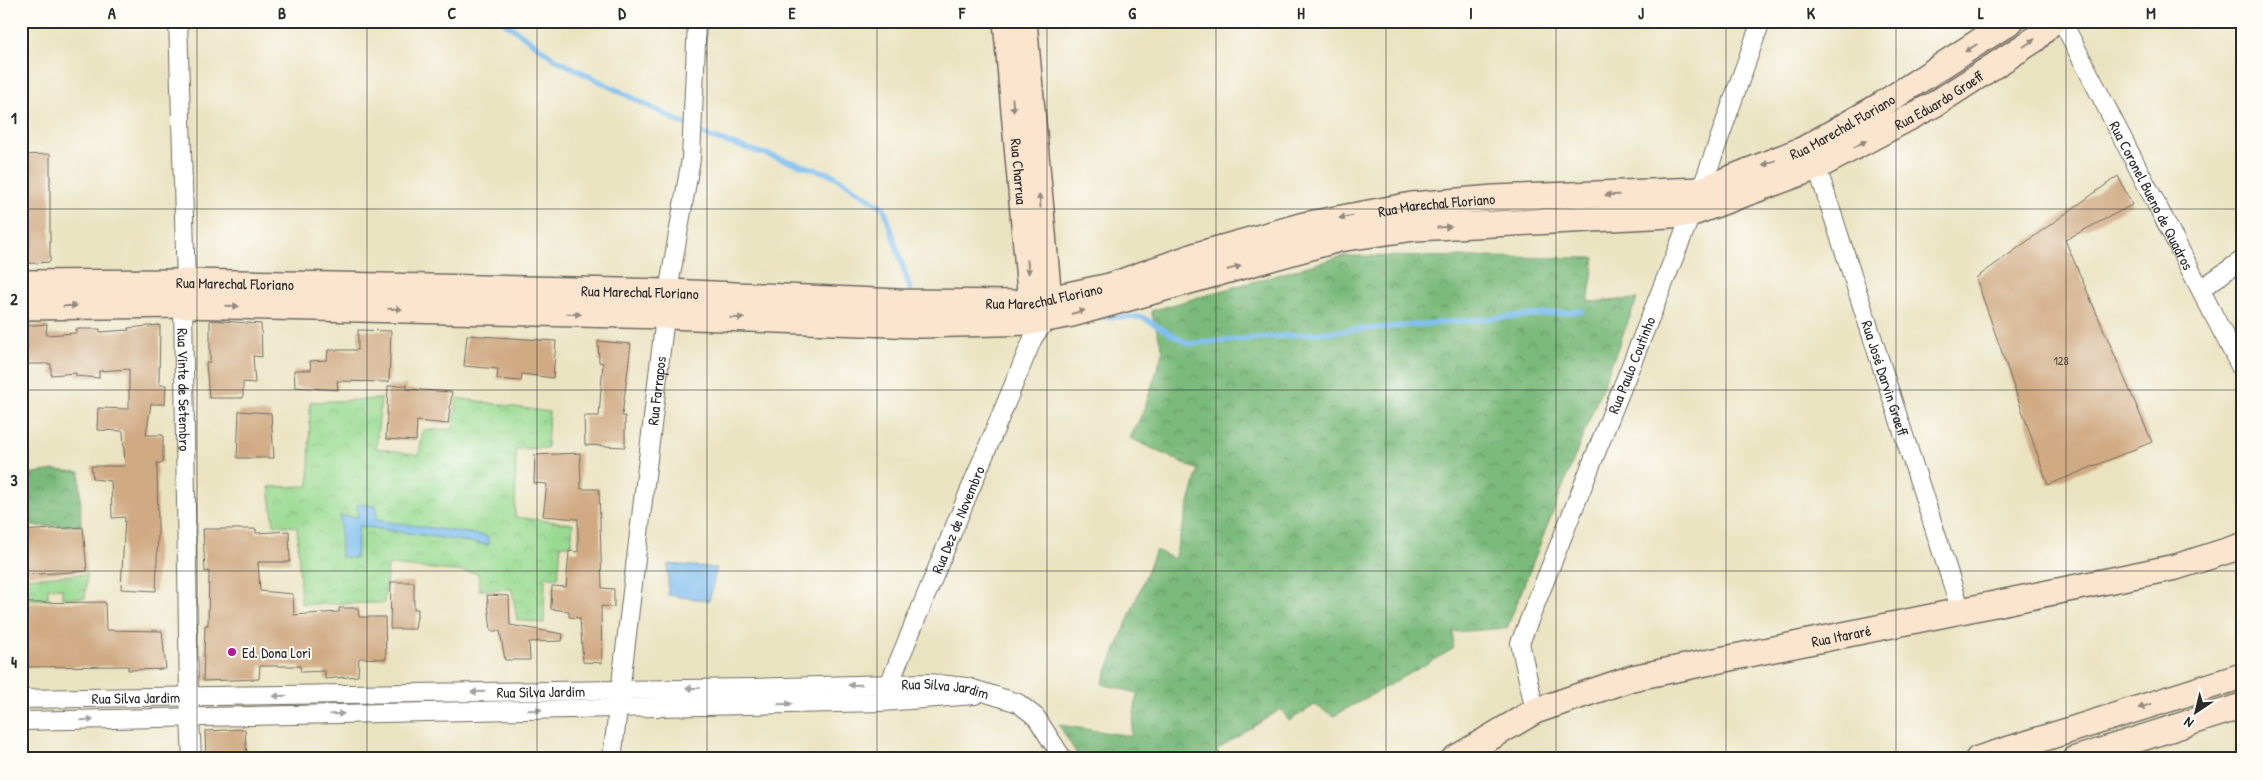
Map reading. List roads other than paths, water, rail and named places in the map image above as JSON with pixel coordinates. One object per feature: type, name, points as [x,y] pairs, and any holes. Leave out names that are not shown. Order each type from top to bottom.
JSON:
[{"type":"street","name":"Rua Vinte de Setembro","points":[[178,21],[185,293],[189,698],[192,759]]},
{"type":"street","name":"Rua Farrapos","points":[[612,759],[667,304],[691,159],[697,21]]},
{"type":"street","name":"Rua Charrua","points":[[1006,21],[1020,78],[1038,316]]},
{"type":"street","name":"Rua Charrua","points":[[1020,78],[1024,21]]},
{"type":"street","name":"Rua Paulo Coutinho","points":[[1535,711],[1520,643],[1701,190],[1761,21]]},
{"type":"street","name":"Rua Marechal Floriano","points":[[1414,217],[1690,214],[1811,158],[1881,105],[2011,21]]},
{"type":"street","name":"Rua Eduardo Graeff","points":[[1811,158],[1935,104],[2034,40],[2053,21]]},
{"type":"street","name":"Rua Coronel Bueno de Quadros","points":[[2062,21],[2242,370]]},
{"type":"street","name":"Rua Marechal Floriano","points":[[21,283],[185,293],[667,304],[920,325],[1038,316],[1339,239],[1414,217],[1494,198],[1701,190],[1811,158]]},
{"type":"street","name":"Rua José Darvin Graeff","points":[[1811,158],[1961,611]]},
{"type":"street","points":[[2201,289],[2242,260]]},
{"type":"street","name":"Rua Marechal Floriano","points":[[21,306],[185,293]]},
{"type":"street","name":"Rua Dez de Novembro","points":[[883,702],[888,684],[1038,316]]},
{"type":"street","name":"Rua Itararé","points":[[1454,759],[1535,711],[1632,678],[2176,567],[2242,546]]},
{"type":"street","points":[[1978,759],[2242,676]]},
{"type":"street","name":"Rua Silva Jardim","points":[[21,721],[618,709],[888,684],[949,684],[990,694]]},
{"type":"street","name":"Rua Silva Jardim","points":[[21,699],[189,698],[620,689],[751,697],[883,702],[990,694]]},
{"type":"street","points":[[410,694],[410,713]]},
{"type":"street","points":[[990,694],[1018,703],[1036,717],[1062,759]]},
{"type":"street","points":[[311,695],[312,715]]},
{"type":"street","points":[[53,720],[54,699]]},
{"type":"street","points":[[2076,759],[2107,754],[2242,706]]},
{"type":"street","points":[[2095,721],[2107,754]]},
{"type":"water","points":[[357,504],[376,506],[376,520],[487,536],[489,545],[359,526],[356,558],[341,557],[340,516],[358,517]]},
{"type":"water","points":[[668,564],[717,568],[709,601],[668,595]]},
{"type":"waterway","points":[[503,21],[555,59],[710,137],[833,175],[884,208],[912,295]]},
{"type":"waterway","points":[[1100,317],[1142,317],[1188,344],[1582,311]]},
{"type":"place","name":"Ed. Dona Lori","points":[[232,652]]}]
